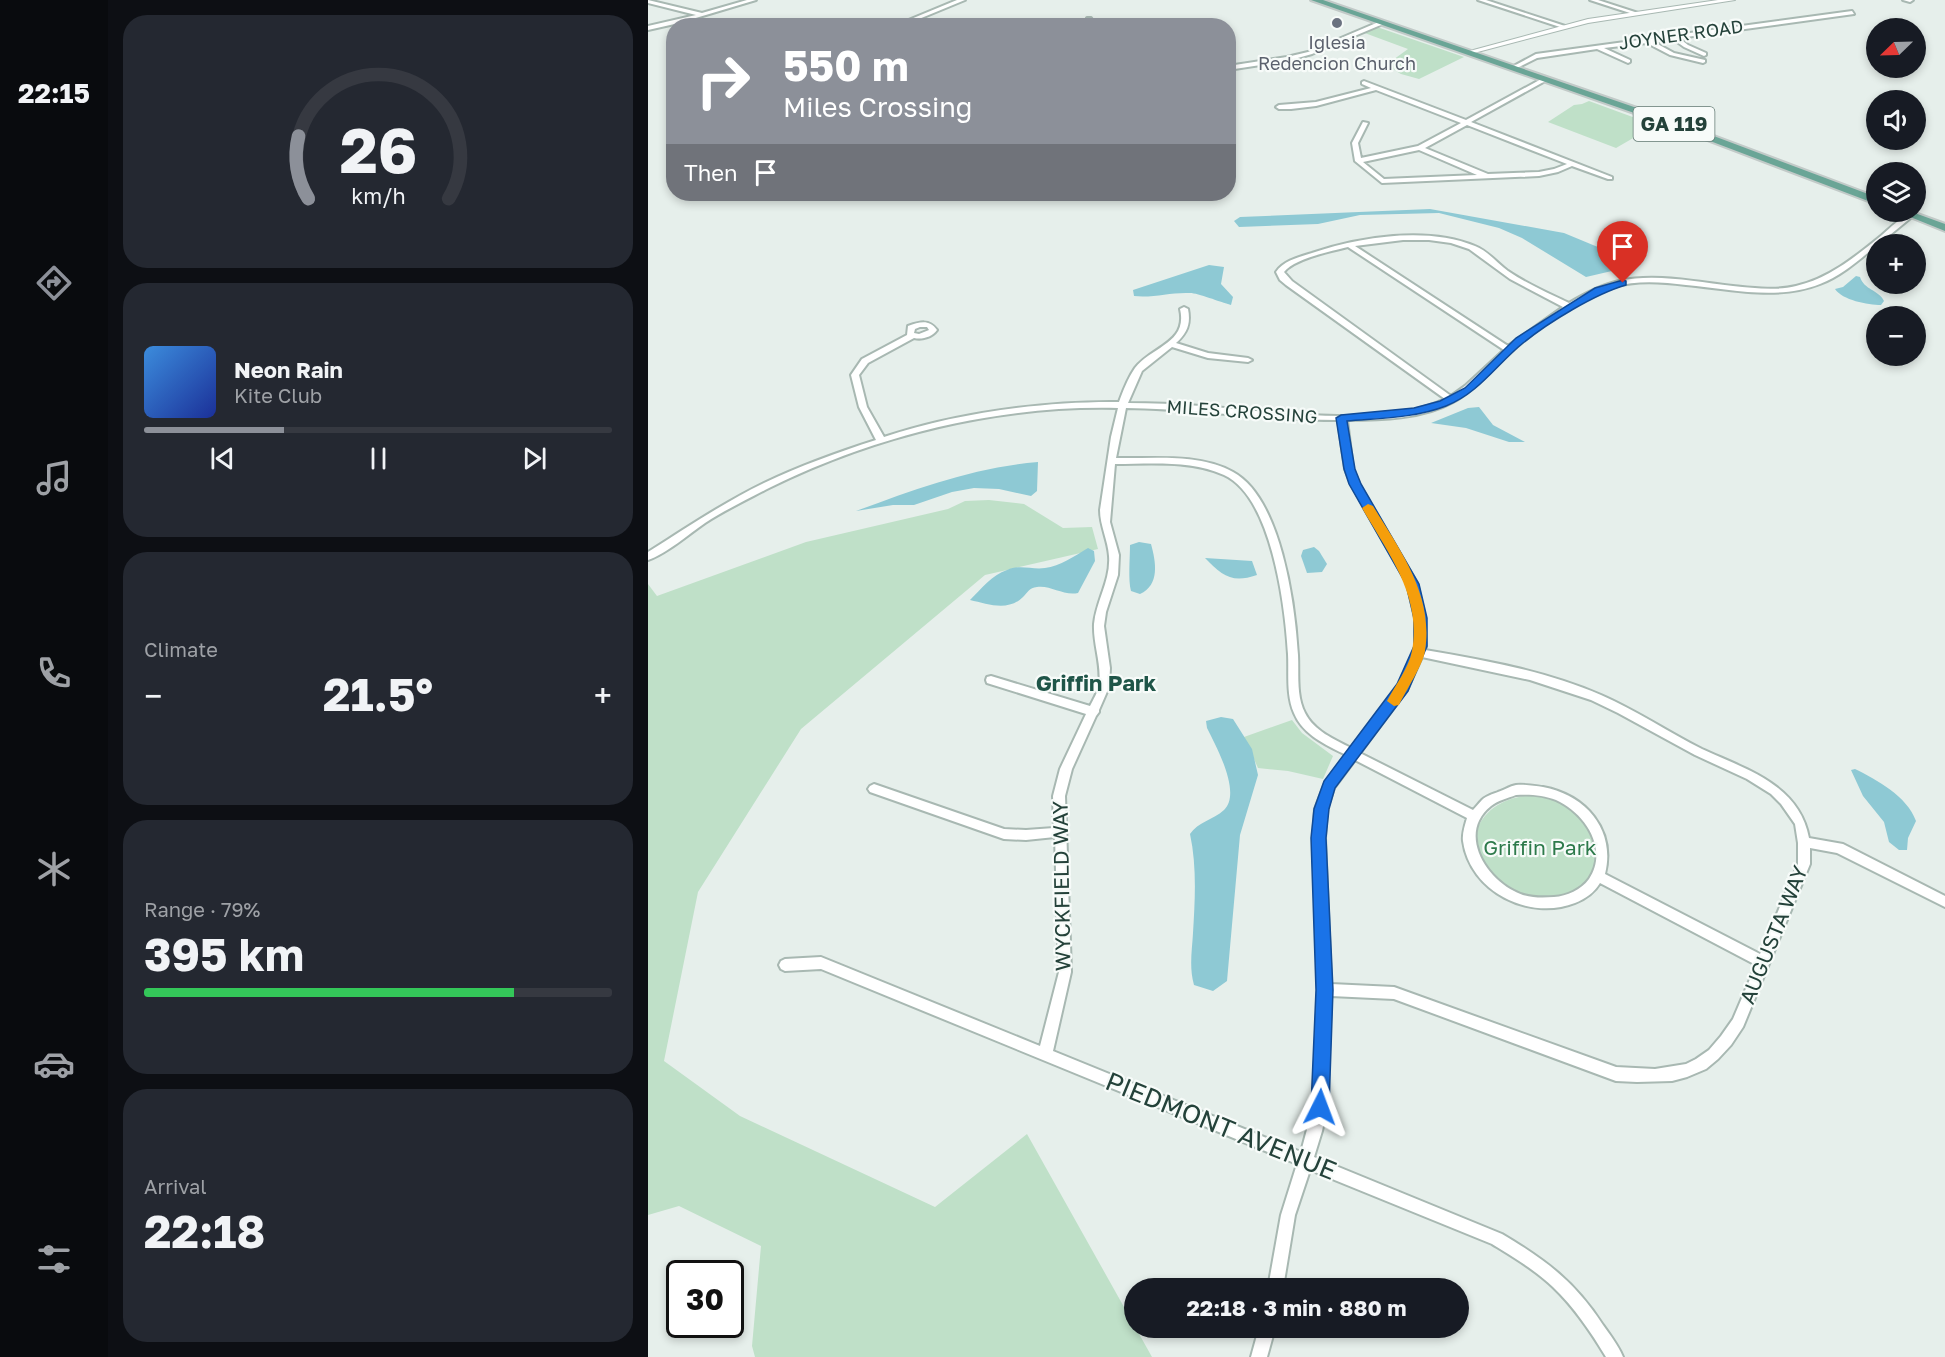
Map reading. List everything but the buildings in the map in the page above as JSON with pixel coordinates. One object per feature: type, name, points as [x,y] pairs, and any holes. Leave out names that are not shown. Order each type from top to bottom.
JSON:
[{"type":"main road","name":"GA 119","points":[[1315,0],[1670,122],[1866,197]]},
{"type":"main road","points":[[1926,220],[1945,228]]},
{"type":"street","points":[[691,18],[753,0]]},
{"type":"street","points":[[916,18],[962,0]]},
{"type":"street","points":[[1481,0],[1562,26]]},
{"type":"street","points":[[1593,0],[1635,13]]},
{"type":"street","points":[[1470,52],[1562,26],[1635,13],[1732,0]]},
{"type":"street","points":[[648,1],[701,15]]},
{"type":"street","name":"JOYNER ROAD","points":[[1512,68],[1536,56],[1852,13]]},
{"type":"street","points":[[1236,67],[1310,53],[1381,23]]},
{"type":"street","points":[[648,28],[666,24]]},
{"type":"street","points":[[1647,40],[1672,54],[1704,57],[1672,36]]},
{"type":"street","points":[[1595,47],[1628,61]]},
{"type":"street","points":[[1358,161],[1420,148],[1545,79]]},
{"type":"street","points":[[1364,83],[1610,178]]},
{"type":"street","points":[[1280,106],[1293,107],[1344,98],[1376,87]]},
{"type":"street","points":[[1365,123],[1355,143],[1358,161],[1382,181],[1548,173],[1571,164]]},
{"type":"street","points":[[1420,148],[1489,177]]},
{"type":"street","name":"MILES CROSSING","points":[[648,557],[675,537],[758,490],[820,462],[881,440],[930,427],[1018,410],[1122,404],[1169,406],[1268,416],[1341,418],[1415,412],[1451,400],[1468,390],[1509,350],[1570,307],[1610,286],[1646,279],[1763,289],[1784,289],[1815,283],[1837,271],[1896,222]]},
{"type":"street","points":[[1451,400],[1282,278],[1280,272],[1283,267],[1364,241],[1400,238],[1457,242],[1482,253],[1513,277],[1570,307]]},
{"type":"street","points":[[1349,245],[1509,350]]},
{"type":"street","name":"WYCKFIELD WAY","points":[[1046,1055],[1065,972],[1059,796],[1066,769],[1104,687],[1101,612],[1113,574],[1114,555],[1105,522],[1122,404],[1140,368],[1180,336],[1186,327],[1188,317],[1184,309]]},
{"type":"street","points":[[881,440],[864,407],[855,375],[865,361],[912,336]]},
{"type":"street","points":[[1170,343],[1215,358],[1248,360]]},
{"type":"street","points":[[1277,1278],[1288,1215],[1320,1107],[1324,990],[1319,838],[1321,809],[1329,786],[1351,753],[1389,708],[1403,687],[1419,653],[1420,618],[1412,584],[1355,484],[1349,469],[1341,418]]},
{"type":"street","points":[[1113,460],[1208,466],[1232,474],[1243,482],[1254,494],[1276,551],[1286,587],[1296,699],[1299,711],[1307,725],[1318,735],[1473,816]]},
{"type":"street","name":"AUGUSTA WAY","points":[[1324,990],[1394,993],[1616,1074],[1666,1076],[1697,1067],[1718,1053],[1738,1023],[1804,864],[1806,842],[1795,812],[1766,783],[1701,753],[1614,706],[1574,689],[1500,669],[1419,653]]},
{"type":"street","points":[[991,680],[1094,712]]},
{"type":"street","points":[[874,789],[1004,834],[1060,832]]},
{"type":"street","points":[[1515,790],[1545,792],[1567,800],[1586,815],[1595,826],[1602,842],[1602,862],[1598,876],[1585,892],[1564,902],[1542,904],[1511,897],[1487,879],[1471,855],[1468,834],[1473,816],[1491,800],[1515,790]]},
{"type":"street","points":[[1806,842],[1839,848],[1945,902]]},
{"type":"street","points":[[1598,876],[1763,962]]},
{"type":"street","name":"PIEDMONT AVENUE","points":[[785,965],[821,963],[1497,1239],[1533,1261],[1560,1283],[1615,1357]]},
{"type":"street","points":[[1259,1357],[1264,1338]]},
{"type":"green space","points":[[1377,27],[1464,57],[1419,79],[1401,74],[1386,65],[1408,49],[1362,32]]},
{"type":"green space","points":[[1589,101],[1654,126],[1616,148],[1548,122],[1574,105]]},
{"type":"green space","points":[[989,500],[1024,504],[1063,528],[1092,527],[1098,549],[985,575],[801,729],[698,892],[664,1061],[740,1116],[935,1207],[1027,1134],[1124,1307],[1124,1338],[1141,1338],[1152,1357],[755,1357],[752,1346],[761,1246],[679,1206],[648,1215],[648,584],[657,596],[806,542],[948,509],[965,501]]},
{"type":"green space","points":[[1292,720],[1302,733],[1333,756],[1323,779],[1288,771],[1258,768],[1244,737]]},
{"type":"green space","name":"Griffin Park","points":[[1529,795],[1563,803],[1581,818],[1593,835],[1596,865],[1592,875],[1586,884],[1568,895],[1545,899],[1519,896],[1498,884],[1481,864],[1474,837],[1483,819],[1488,812],[1502,803]]},
{"type":"water","points":[[1430,209],[1564,233],[1605,250],[1629,267],[1586,277],[1522,238],[1499,228],[1439,213],[1360,215],[1318,224],[1239,227],[1234,221],[1240,217]]},
{"type":"water","points":[[1209,265],[1224,267],[1221,284],[1233,297],[1231,305],[1190,293],[1134,296],[1133,290]]},
{"type":"water","points":[[1856,276],[1860,277],[1866,286],[1866,294],[1879,294],[1884,301],[1881,305],[1849,299],[1835,289],[1843,287]]},
{"type":"water","points":[[1479,407],[1493,425],[1525,442],[1509,442],[1466,428],[1431,423],[1468,408]]},
{"type":"water","points":[[1038,462],[1037,491],[1031,496],[999,489],[974,488],[952,492],[914,505],[893,505],[856,511],[968,474]]},
{"type":"water","points":[[1139,542],[1151,544],[1155,565],[1151,585],[1140,594],[1131,591],[1129,575],[1130,545]]},
{"type":"water","points":[[1314,547],[1327,564],[1322,572],[1307,573],[1301,556],[1303,550]]},
{"type":"water","points":[[1088,548],[1094,551],[1095,561],[1078,593],[1037,587],[1030,589],[1017,602],[1004,606],[970,600],[1002,572],[1017,567],[1051,567]]},
{"type":"water","points":[[1205,558],[1252,561],[1257,575],[1248,578],[1234,578],[1222,573]]},
{"type":"water","points":[[1221,717],[1233,719],[1252,749],[1258,775],[1240,835],[1227,981],[1213,991],[1194,985],[1192,978],[1195,884],[1190,834],[1224,810],[1229,802],[1229,781],[1226,769],[1206,721]]},
{"type":"water","points":[[1855,769],[1899,796],[1912,812],[1916,821],[1908,838],[1907,850],[1899,850],[1889,842],[1884,822],[1863,796],[1851,770]]},
{"type":"slow traffic","points":[[1368,508],[1412,584],[1420,618],[1419,653],[1394,701]]},
{"type":"place","name":"Iglesia Redencion Church","points":[[1337,23]]},
{"type":"district","name":"Griffin Park","points":[[1096,683]]},
{"type":"route","points":[[1320,1107],[1324,1025],[1319,838],[1321,809],[1329,786],[1351,753],[1389,708],[1403,687],[1421,646],[1420,618],[1412,584],[1355,484],[1349,469],[1341,418],[1415,412],[1443,403],[1468,390],[1520,340],[1599,290],[1623,283]]}]
